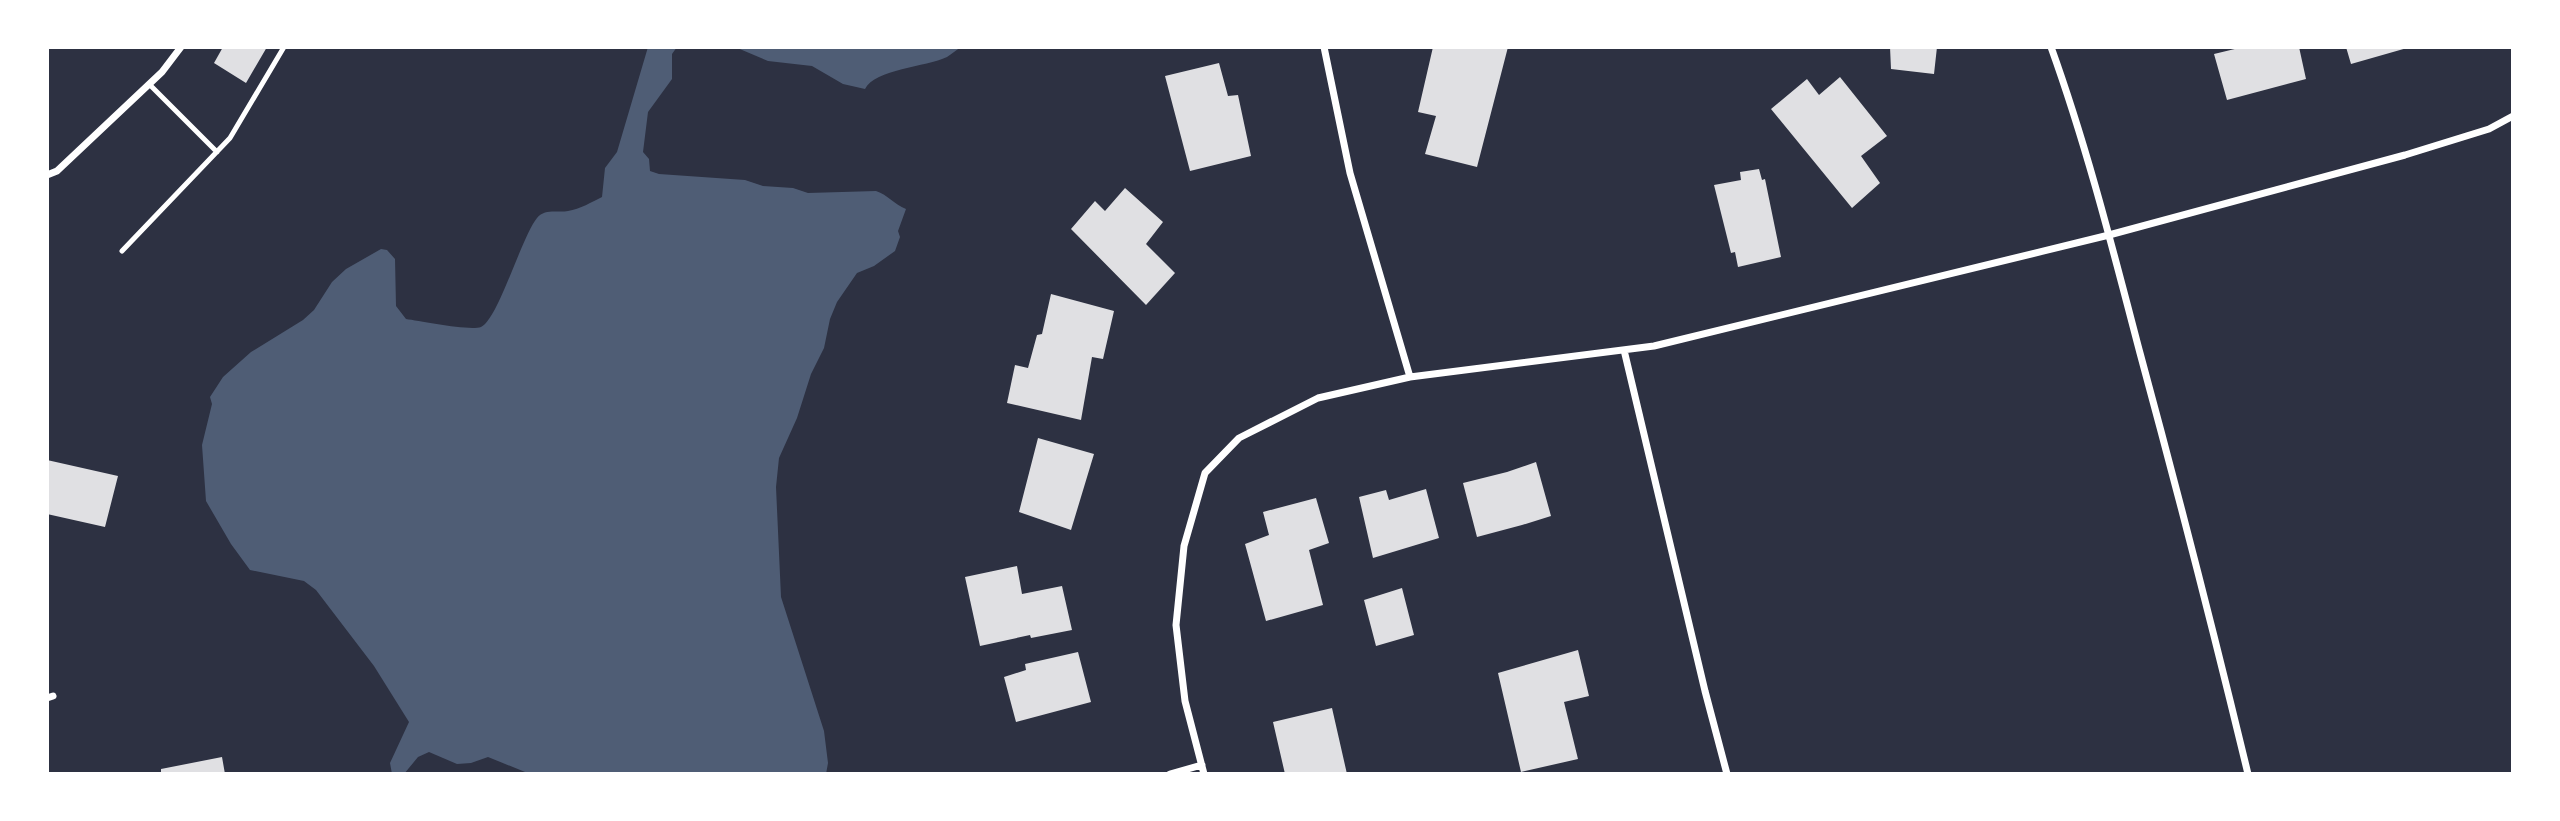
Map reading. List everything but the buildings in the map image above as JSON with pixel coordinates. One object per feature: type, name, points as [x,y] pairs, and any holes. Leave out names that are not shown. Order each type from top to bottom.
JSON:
[{"type":"street","points":[[47,175],[57,171],[149,85],[181,47]]},
{"type":"street","points":[[1324,47],[1350,173],[1410,377]]},
{"type":"street","points":[[2051,47],[2068,93],[2109,235],[2210,615],[2248,774]]},
{"type":"street","points":[[1170,774],[1203,769],[1185,701],[1176,625],[1184,546],[1205,473],[1239,438],[1318,398],[1410,377],[1654,346],[2109,235],[2405,155],[2490,129],[2513,117]]},
{"type":"street","points":[[1624,350],[1727,774]]},
{"type":"lane","points":[[122,251],[230,138],[284,47]]},
{"type":"lane","points":[[149,85],[217,152]]},
{"type":"water","points":[[648,47],[677,47],[672,54],[672,79],[648,112],[643,152],[649,159],[650,171],[659,174],[745,180],[763,186],[793,188],[808,193],[876,191],[906,209],[898,231],[900,237],[895,251],[874,266],[857,273],[837,302],[830,319],[824,348],[811,374],[797,418],[779,458],[776,487],[781,597],[824,731],[828,763],[826,774],[530,774],[488,757],[471,763],[457,764],[429,752],[418,757],[404,774],[392,774],[390,763],[409,722],[374,666],[316,590],[304,581],[250,570],[206,501],[202,445],[212,404],[210,397],[223,377],[251,352],[303,320],[314,310],[332,282],[346,269],[381,249],[387,250],[395,259],[396,306],[406,319],[456,327],[481,327],[495,310],[537,218],[548,212],[577,209],[602,197],[605,168],[617,152]]},
{"type":"water","points":[[735,47],[961,47],[947,57],[879,77],[865,89],[843,84],[812,66],[768,61]]}]
